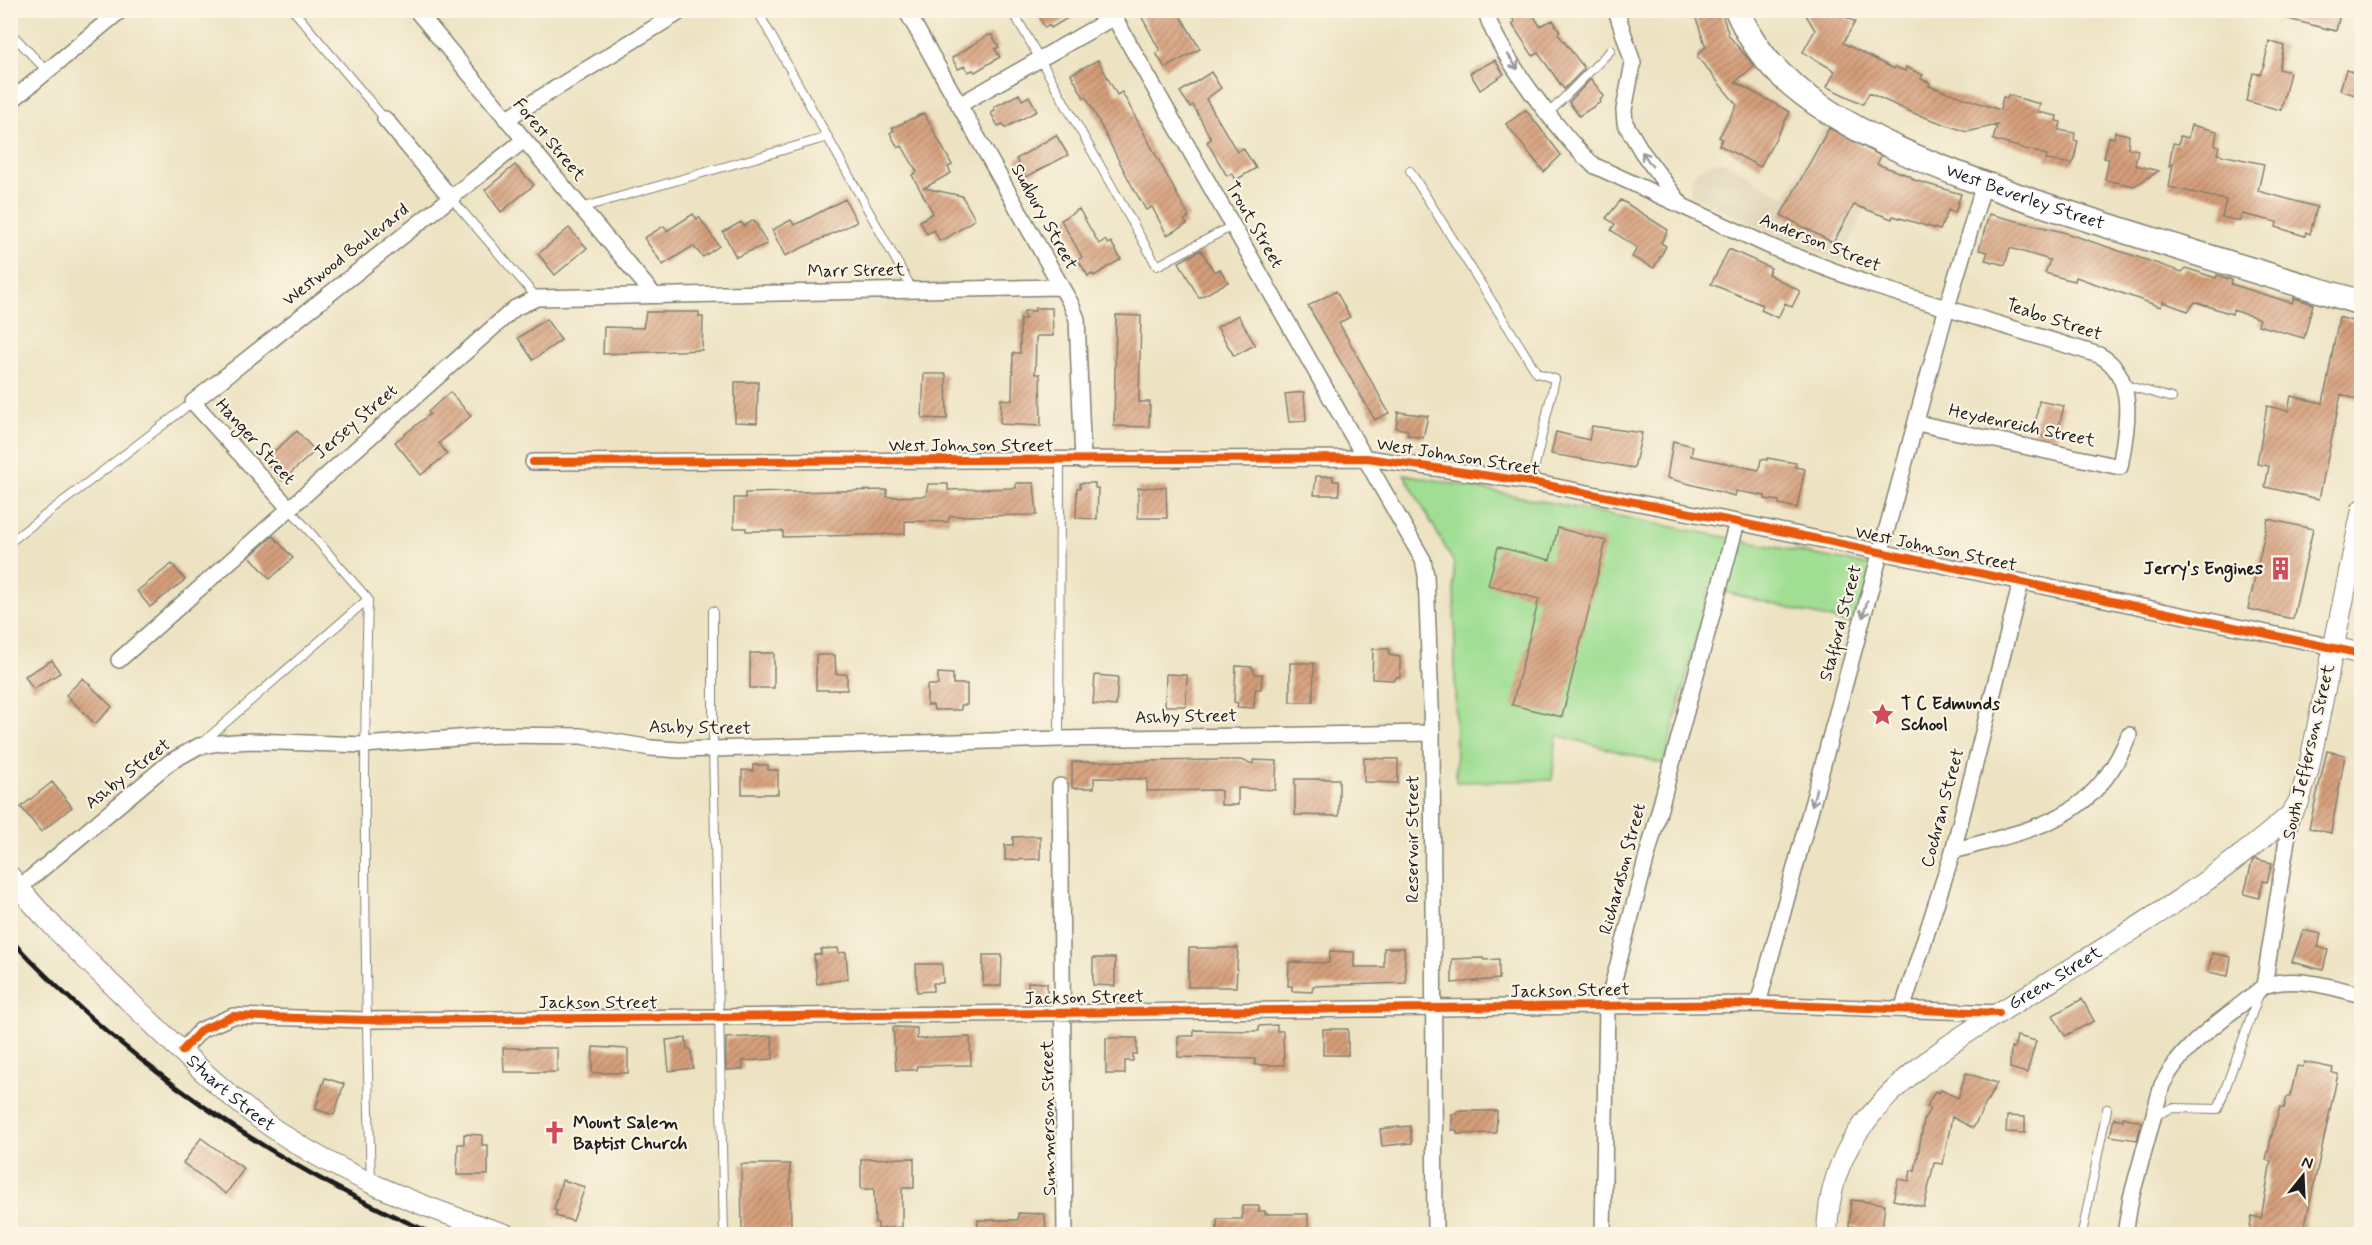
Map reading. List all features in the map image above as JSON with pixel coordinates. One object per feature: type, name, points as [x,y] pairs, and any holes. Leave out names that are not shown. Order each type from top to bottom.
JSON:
[{"type":"main road","name":"West Beverley Street","points":[[1737,10],[1762,54],[1781,75],[1809,97],[1909,154],[1984,184],[2084,218],[2361,303]]},
{"type":"street","points":[[10,102],[121,10]]},
{"type":"street","name":"Forest Street","points":[[416,10],[653,294]]},
{"type":"street","points":[[506,119],[682,10]]},
{"type":"street","name":"Sudbury Street","points":[[906,10],[1077,319],[1083,460]]},
{"type":"street","name":"Anderson Street","points":[[1486,10],[1497,38],[1548,114],[1579,153],[1595,166],[1814,264],[1871,285],[1947,307]]},
{"type":"street","name":"Anderson Street","points":[[1616,10],[1632,63],[1624,110],[1626,123],[1642,152],[1682,206]]},
{"type":"street","points":[[959,105],[1040,60],[1112,14]]},
{"type":"street","name":"Trout Street","points":[[1112,14],[1367,458]]},
{"type":"street","points":[[385,120],[451,198]]},
{"type":"street","name":"Westwood Boulevard","points":[[193,402],[524,140]]},
{"type":"street","name":"Stafford Street","points":[[1758,1004],[1947,307],[1984,184]]},
{"type":"street","name":"Marr Street","points":[[653,294],[1060,287]]},
{"type":"street","name":"Jersey Street","points":[[119,660],[515,309],[537,298],[653,294]]},
{"type":"street","name":"Teabo Street","points":[[1947,307],[2099,355],[2113,363],[2124,385],[2126,421],[2120,467]]},
{"type":"street","name":"Hanger Street","points":[[193,402],[289,508]]},
{"type":"street","name":"Heydenreich Street","points":[[1917,423],[2120,467]]},
{"type":"street","name":"West Johnson Street","points":[[533,462],[1367,458],[1531,482],[1737,522],[2361,654]]},
{"type":"street","name":"Reservoir Street","points":[[1367,458],[1423,560],[1426,574],[1432,733],[1435,1234]]},
{"type":"street","name":"South Jefferson Street","points":[[2264,986],[2291,814],[2306,780],[2361,509]]},
{"type":"street","name":"Richardson Street","points":[[1603,1234],[1607,1005],[1737,522]]},
{"type":"street","name":"Cochran Street","points":[[1903,1007],[1953,851],[2021,582]]},
{"type":"street","name":"Ashby Street","points":[[15,882],[170,762],[199,746],[251,741],[364,745],[498,735],[547,734],[581,736],[651,748],[713,749],[1059,739],[1432,733]]},
{"type":"street","points":[[1953,851],[2051,822],[2069,812],[2086,800],[2107,776],[2129,735]]},
{"type":"street","name":"Summerson Street","points":[[1060,786],[1065,1234]]},
{"type":"street","name":"Green Street","points":[[1827,1234],[1829,1205],[1837,1174],[1848,1148],[1864,1124],[1895,1089],[1922,1065],[1999,1013],[2149,920],[2291,814]]},
{"type":"street","name":"Stuart Street","points":[[15,882],[81,956],[230,1095],[276,1130],[318,1156],[371,1184],[505,1234]]},
{"type":"street","points":[[2125,1234],[2152,1117],[2162,1085],[2181,1055],[2204,1031],[2264,986],[2292,982],[2361,995]]},
{"type":"street","name":"Jackson Street","points":[[182,1051],[201,1030],[233,1016],[366,1020],[1063,1014],[1758,1004],[1903,1007],[1999,1013]]},
{"type":"lane","points":[[10,15],[15,10]]},
{"type":"lane","points":[[293,10],[385,120]]},
{"type":"lane","points":[[757,10],[912,289]]},
{"type":"lane","points":[[1012,10],[1157,266],[1232,226]]},
{"type":"lane","points":[[10,32],[47,72]]},
{"type":"lane","points":[[1548,114],[1611,50]]},
{"type":"lane","points":[[581,208],[828,137]]},
{"type":"lane","points":[[1410,171],[1537,373],[1555,379],[1531,482]]},
{"type":"lane","points":[[451,198],[537,298]]},
{"type":"lane","points":[[2124,385],[2172,398]]},
{"type":"lane","points":[[10,542],[193,402]]},
{"type":"lane","points":[[1059,739],[1060,460]]},
{"type":"lane","points":[[289,508],[368,599],[364,745],[366,1020],[371,1184]]},
{"type":"lane","points":[[199,746],[368,599]]},
{"type":"lane","points":[[713,611],[713,749],[724,1234]]},
{"type":"lane","points":[[2152,1117],[2172,1108],[2218,1109],[2255,1002],[2264,986]]},
{"type":"lane","points":[[2082,1234],[2108,1109]]},
{"type":"shaded area","points":[[1824,126],[1887,161],[1841,262],[1691,196],[1690,181],[1698,169],[1717,161],[1729,164],[1785,197]]},
{"type":"green space","points":[[1404,474],[1872,566],[1855,625],[1709,588],[1664,764],[1557,735],[1552,780],[1456,782],[1454,563]]},
{"type":"building","points":[[1036,10],[1081,10],[1051,28],[1049,25],[1045,28]]},
{"type":"building","points":[[1138,10],[1177,10],[1200,49],[1165,68],[1156,53],[1160,51]]},
{"type":"building","points":[[1519,10],[1530,10],[1540,26],[1553,20],[1560,32],[1558,34],[1583,66],[1584,69],[1564,89],[1538,53],[1533,56],[1512,24],[1515,22],[1511,16]]},
{"type":"building","points":[[1693,10],[1721,10],[1729,36],[1754,66],[1735,82],[1790,112],[1760,167],[1719,145],[1722,139],[1719,137],[1737,105],[1698,58],[1698,54],[1706,47]]},
{"type":"building","points":[[1803,10],[1835,10],[1855,22],[1843,43],[1894,69],[1895,67],[1905,71],[1906,67],[1923,75],[1921,79],[1930,83],[1929,86],[2000,110],[2003,97],[2007,98],[2008,95],[2040,104],[2038,112],[2057,116],[2056,121],[2061,122],[2059,130],[2075,133],[2074,140],[2078,141],[2074,161],[2072,164],[2046,160],[2047,155],[1993,140],[1997,125],[1967,132],[1913,113],[1869,93],[1863,104],[1827,87],[1835,71],[1803,52],[1815,30]]},
{"type":"building","points":[[2277,10],[2341,10],[2336,31],[2276,16]]},
{"type":"building","points":[[988,35],[992,35],[999,47],[995,49],[1000,57],[975,72],[973,70],[968,72],[965,66],[958,69],[952,58]]},
{"type":"building","points":[[2269,41],[2284,46],[2279,69],[2290,72],[2281,110],[2246,101],[2253,73],[2260,74],[2264,65]]},
{"type":"building","points":[[1098,60],[1117,95],[1122,92],[1189,217],[1184,220],[1187,224],[1167,235],[1152,207],[1146,210],[1086,97],[1084,98],[1071,74]]},
{"type":"building","points":[[1495,60],[1504,74],[1480,90],[1470,73]]},
{"type":"building","points":[[2346,70],[2361,75],[2361,97],[2340,90]]},
{"type":"building","points":[[1211,72],[1221,88],[1206,99],[1237,152],[1243,148],[1256,168],[1236,180],[1232,173],[1227,176],[1207,142],[1211,139],[1193,105],[1190,107],[1180,92]]},
{"type":"building","points":[[1591,79],[1604,96],[1601,102],[1579,116],[1569,102]]},
{"type":"building","points":[[1019,94],[1022,100],[1029,96],[1037,111],[1005,128],[1003,124],[998,126],[991,113],[995,111],[994,107]]},
{"type":"building","points":[[1526,110],[1561,155],[1544,172],[1506,124]]},
{"type":"building","points":[[924,113],[952,165],[948,167],[951,173],[924,188],[962,196],[975,219],[944,240],[939,240],[934,230],[927,234],[920,221],[933,213],[912,175],[917,172],[902,146],[898,148],[890,133],[894,130],[892,128]]},
{"type":"building","points":[[2191,125],[2217,131],[2215,145],[2219,146],[2217,154],[2264,164],[2258,191],[2317,207],[2310,234],[2306,232],[2305,236],[2276,227],[2277,222],[2242,214],[2240,221],[2222,217],[2226,200],[2169,187],[2173,163],[2169,166],[2173,143],[2179,144],[2180,136],[2188,138]]},
{"type":"building","points":[[1829,128],[1881,156],[1877,164],[1910,176],[1914,180],[1961,194],[1955,213],[1948,210],[1940,230],[1893,216],[1892,219],[1854,205],[1833,243],[1781,215]]},
{"type":"building","points":[[2115,132],[2129,135],[2128,148],[2138,150],[2135,165],[2159,171],[2134,186],[2105,180],[2109,159],[2104,158],[2109,137],[2114,138]]},
{"type":"building","points":[[1056,135],[1068,155],[1026,177],[1016,159]]},
{"type":"building","points":[[515,165],[534,185],[501,212],[485,190]]},
{"type":"building","points":[[845,199],[857,222],[785,256],[772,230],[791,220],[794,225]]},
{"type":"building","points":[[1621,200],[1668,230],[1661,243],[1666,246],[1654,268],[1632,257],[1637,248],[1611,230],[1615,224],[1606,218]]},
{"type":"building","points":[[1079,209],[1099,244],[1105,240],[1108,244],[1111,242],[1121,259],[1094,276],[1093,274],[1088,276],[1078,260],[1082,257],[1061,220]]},
{"type":"building","points":[[693,214],[697,219],[699,217],[719,246],[703,257],[693,246],[663,265],[644,238],[664,226],[667,231]]},
{"type":"building","points":[[1989,214],[2063,232],[2182,272],[2186,268],[2216,278],[2217,275],[2232,280],[2231,284],[2292,303],[2294,298],[2313,304],[2304,338],[2258,325],[2260,319],[2233,310],[2232,314],[2195,302],[2188,311],[2163,302],[2161,307],[2076,277],[2075,281],[2045,273],[2050,260],[2010,248],[2005,265],[1985,260],[1988,252],[1979,250]]},
{"type":"building","points":[[754,220],[767,244],[736,257],[723,232],[741,222],[744,226]]},
{"type":"building","points":[[569,228],[587,248],[555,275],[538,254]]},
{"type":"building","points":[[1729,249],[1771,268],[1768,274],[1800,291],[1792,307],[1785,303],[1778,318],[1761,310],[1763,305],[1711,284]]},
{"type":"building","points":[[1201,250],[1214,272],[1220,269],[1228,282],[1199,298],[1179,262]]},
{"type":"building","points":[[1336,291],[1350,317],[1339,323],[1389,413],[1375,420],[1308,306]]},
{"type":"building","points":[[1035,308],[1052,308],[1053,336],[1037,336],[1036,338],[1035,374],[1040,374],[1041,426],[1000,424],[1001,399],[1012,400],[1013,353],[1020,353],[1020,319],[1025,319],[1024,311],[1035,311]]},
{"type":"building","points":[[646,312],[699,312],[699,317],[703,317],[702,350],[603,354],[604,327],[643,328]]},
{"type":"building","points":[[1116,315],[1141,316],[1139,402],[1150,402],[1149,427],[1114,426]]},
{"type":"building","points":[[1238,315],[1255,345],[1234,356],[1217,327]]},
{"type":"building","points":[[2339,317],[2361,324],[2361,401],[2341,394],[2319,499],[2265,487],[2269,466],[2257,464],[2267,406],[2288,411],[2291,396],[2323,403]]},
{"type":"building","points":[[546,319],[561,340],[533,360],[518,338]]},
{"type":"building","points":[[924,374],[946,374],[947,419],[922,418]]},
{"type":"building","points":[[735,382],[758,382],[757,423],[735,422]]},
{"type":"building","points":[[450,392],[471,416],[439,443],[447,454],[421,475],[395,442],[430,414],[428,412]]},
{"type":"building","points":[[1304,392],[1306,421],[1289,422],[1285,394]]},
{"type":"building","points":[[2039,401],[2064,406],[2056,438],[2034,434]]},
{"type":"building","points":[[1398,412],[1428,416],[1423,438],[1407,435],[1408,430],[1396,428]]},
{"type":"building","points":[[1592,426],[1642,433],[1634,468],[1551,454],[1556,432],[1589,440]]},
{"type":"building","points":[[297,431],[315,451],[282,481],[264,460]]},
{"type":"building","points":[[1673,441],[1693,446],[1691,456],[1759,470],[1761,459],[1796,463],[1795,467],[1805,469],[1797,508],[1779,504],[1779,501],[1765,499],[1765,496],[1736,491],[1735,496],[1667,478]]},
{"type":"building","points":[[1316,476],[1333,476],[1333,481],[1339,481],[1339,495],[1314,495]]},
{"type":"building","points":[[1016,483],[1034,483],[1037,515],[950,516],[948,522],[905,521],[905,534],[783,537],[783,531],[746,531],[746,528],[734,528],[734,498],[745,498],[745,493],[887,490],[887,497],[926,496],[928,484],[948,484],[948,490],[1016,488]]},
{"type":"building","points":[[1080,483],[1095,483],[1095,488],[1098,488],[1097,519],[1076,518],[1077,488],[1080,488]]},
{"type":"building","points":[[1166,487],[1167,518],[1138,518],[1138,488]]},
{"type":"building","name":"Jerry's Engines","points":[[2268,519],[2313,529],[2293,619],[2248,609]]},
{"type":"building","points":[[1558,528],[1606,541],[1562,717],[1512,705],[1539,599],[1488,585],[1498,547],[1550,560]]},
{"type":"building","points":[[273,536],[293,558],[270,579],[250,556]]},
{"type":"building","points":[[172,564],[185,580],[150,607],[137,591]]},
{"type":"building","points":[[1373,649],[1389,649],[1389,655],[1400,657],[1400,677],[1396,677],[1395,680],[1372,679]]},
{"type":"building","points":[[750,653],[774,653],[774,688],[750,688]]},
{"type":"building","points":[[816,655],[835,655],[836,674],[847,674],[847,690],[816,690]]},
{"type":"building","points":[[52,660],[60,673],[33,689],[25,676]]},
{"type":"building","points":[[1290,663],[1314,663],[1313,702],[1290,702]]},
{"type":"building","points":[[1236,666],[1252,667],[1255,674],[1262,674],[1261,689],[1255,689],[1254,708],[1237,707],[1238,703],[1234,702]]},
{"type":"building","points":[[938,673],[953,674],[953,684],[967,684],[967,705],[961,705],[961,710],[934,710],[933,705],[927,705],[927,685],[938,685]]},
{"type":"building","points":[[1166,674],[1187,675],[1186,706],[1165,706]]},
{"type":"building","points":[[1095,675],[1118,677],[1116,706],[1093,704]]},
{"type":"building","points":[[83,678],[112,707],[95,724],[66,695]]},
{"type":"building","points":[[2327,751],[2345,755],[2331,833],[2309,828]]},
{"type":"building","points":[[1364,758],[1398,759],[1398,783],[1364,782]]},
{"type":"building","points":[[1241,760],[1253,764],[1253,760],[1277,761],[1275,790],[1238,788],[1238,805],[1221,805],[1221,791],[1147,791],[1147,779],[1094,778],[1094,788],[1072,788],[1072,762]]},
{"type":"building","points":[[753,765],[768,765],[768,770],[778,770],[778,794],[742,794],[742,770],[753,771]]},
{"type":"building","points":[[1295,779],[1339,779],[1339,816],[1295,815]]},
{"type":"building","points":[[52,782],[72,807],[41,832],[21,807]]},
{"type":"building","points":[[1040,836],[1040,859],[1005,860],[1005,845],[1013,845],[1013,837]]},
{"type":"building","points":[[2255,859],[2272,863],[2267,882],[2263,881],[2259,898],[2244,894],[2252,862]]},
{"type":"building","points":[[2303,930],[2321,934],[2318,947],[2328,950],[2323,970],[2292,962]]},
{"type":"building","points":[[838,948],[839,953],[846,952],[848,979],[817,984],[814,955],[821,954],[821,949]]},
{"type":"building","points":[[1189,948],[1238,948],[1236,987],[1188,987]]},
{"type":"building","points":[[1384,948],[1404,948],[1406,983],[1313,986],[1312,992],[1292,991],[1292,986],[1288,986],[1289,962],[1329,963],[1330,951],[1354,952],[1354,967],[1384,967]]},
{"type":"building","points":[[2212,953],[2231,957],[2228,976],[2208,972]]},
{"type":"building","points":[[983,955],[1002,955],[1001,986],[983,986]]},
{"type":"building","points":[[1093,958],[1115,958],[1115,986],[1093,985]]},
{"type":"building","points":[[1483,958],[1484,960],[1499,959],[1499,979],[1452,983],[1452,959]]},
{"type":"building","points":[[916,964],[942,964],[943,983],[933,983],[933,991],[917,992]]},
{"type":"building","points":[[1028,982],[1047,983],[1047,999],[1028,999]]},
{"type":"building","points":[[2082,999],[2094,1021],[2065,1036],[2053,1015]]},
{"type":"building","points":[[1277,1025],[1277,1031],[1283,1031],[1284,1065],[1255,1065],[1255,1059],[1178,1057],[1178,1036],[1194,1036],[1194,1030],[1259,1031],[1259,1026]]},
{"type":"building","points":[[893,1027],[917,1028],[917,1039],[970,1037],[971,1065],[917,1066],[917,1070],[896,1070]]},
{"type":"building","points":[[1323,1029],[1348,1029],[1348,1055],[1323,1055]]},
{"type":"building","points":[[772,1036],[773,1059],[743,1061],[743,1069],[726,1070],[726,1038]]},
{"type":"building","points":[[2017,1036],[2036,1041],[2027,1073],[2010,1068],[2011,1047],[2014,1048]]},
{"type":"building","points":[[686,1038],[687,1049],[691,1049],[693,1068],[669,1071],[666,1040]]},
{"type":"building","points":[[1106,1038],[1137,1038],[1137,1054],[1133,1054],[1133,1061],[1125,1061],[1125,1074],[1106,1074]]},
{"type":"building","points":[[593,1047],[628,1049],[628,1073],[592,1073]]},
{"type":"building","points":[[503,1048],[557,1048],[557,1072],[504,1072]]},
{"type":"building","points":[[2304,1062],[2333,1068],[2332,1073],[2338,1074],[2303,1234],[2249,1234],[2252,1216],[2261,1218],[2271,1161],[2266,1160],[2280,1107],[2284,1108],[2287,1097],[2290,1097],[2297,1066],[2303,1067]]},
{"type":"building","points":[[1966,1073],[1997,1083],[1973,1128],[1952,1117],[1943,1164],[1934,1163],[1924,1207],[1893,1200],[1898,1179],[1909,1181],[1911,1170],[1915,1171],[1924,1120],[1930,1109],[1927,1107],[1935,1091],[1939,1093],[1941,1090],[1958,1098]]},
{"type":"building","points":[[325,1078],[344,1084],[334,1115],[315,1109]]},
{"type":"building","points":[[1457,1111],[1497,1111],[1496,1133],[1457,1134],[1457,1130],[1452,1130],[1452,1114],[1457,1114]]},
{"type":"building","points":[[2007,1116],[2025,1117],[2025,1133],[2006,1132]]},
{"type":"building","points":[[2123,1117],[2142,1122],[2137,1140],[2110,1136],[2114,1118],[2123,1120]]},
{"type":"building","points":[[1410,1126],[1412,1143],[1382,1146],[1380,1129]]},
{"type":"building","points":[[464,1134],[482,1135],[482,1145],[488,1145],[488,1175],[457,1175],[458,1144],[464,1144]]},
{"type":"building","points":[[201,1138],[244,1169],[226,1194],[183,1163]]},
{"type":"building","points":[[914,1158],[914,1188],[902,1188],[902,1227],[878,1229],[878,1223],[875,1223],[874,1189],[861,1189],[861,1159]]},
{"type":"building","points":[[741,1164],[790,1164],[791,1231],[742,1232]]},
{"type":"building","points":[[562,1180],[585,1187],[573,1221],[555,1216],[557,1211],[554,1210]]},
{"type":"building","points":[[1851,1200],[1885,1204],[1882,1230],[1849,1226]]},
{"type":"building","points":[[1242,1206],[1259,1206],[1259,1211],[1265,1211],[1265,1214],[1308,1214],[1308,1234],[1217,1234],[1217,1219],[1242,1219]]},
{"type":"building","points":[[1018,1213],[1045,1214],[1046,1234],[978,1234],[978,1220],[1018,1220]]},
{"type":"railway","points":[[10,939],[104,1029],[207,1109],[317,1177],[434,1234]]},
{"type":"cycle path","points":[[533,462],[1367,458],[1531,482],[1737,522],[2362,654]]},
{"type":"cycle path","points":[[182,1051],[201,1030],[233,1016],[366,1020],[1758,1004],[1999,1013]]},
{"type":"place","name":"Jerry's Engines","points":[[2281,569]]},
{"type":"place","name":"T C Edmunds School","points":[[1883,714]]},
{"type":"place","name":"Mount Salem Baptist Church","points":[[555,1133]]}]
